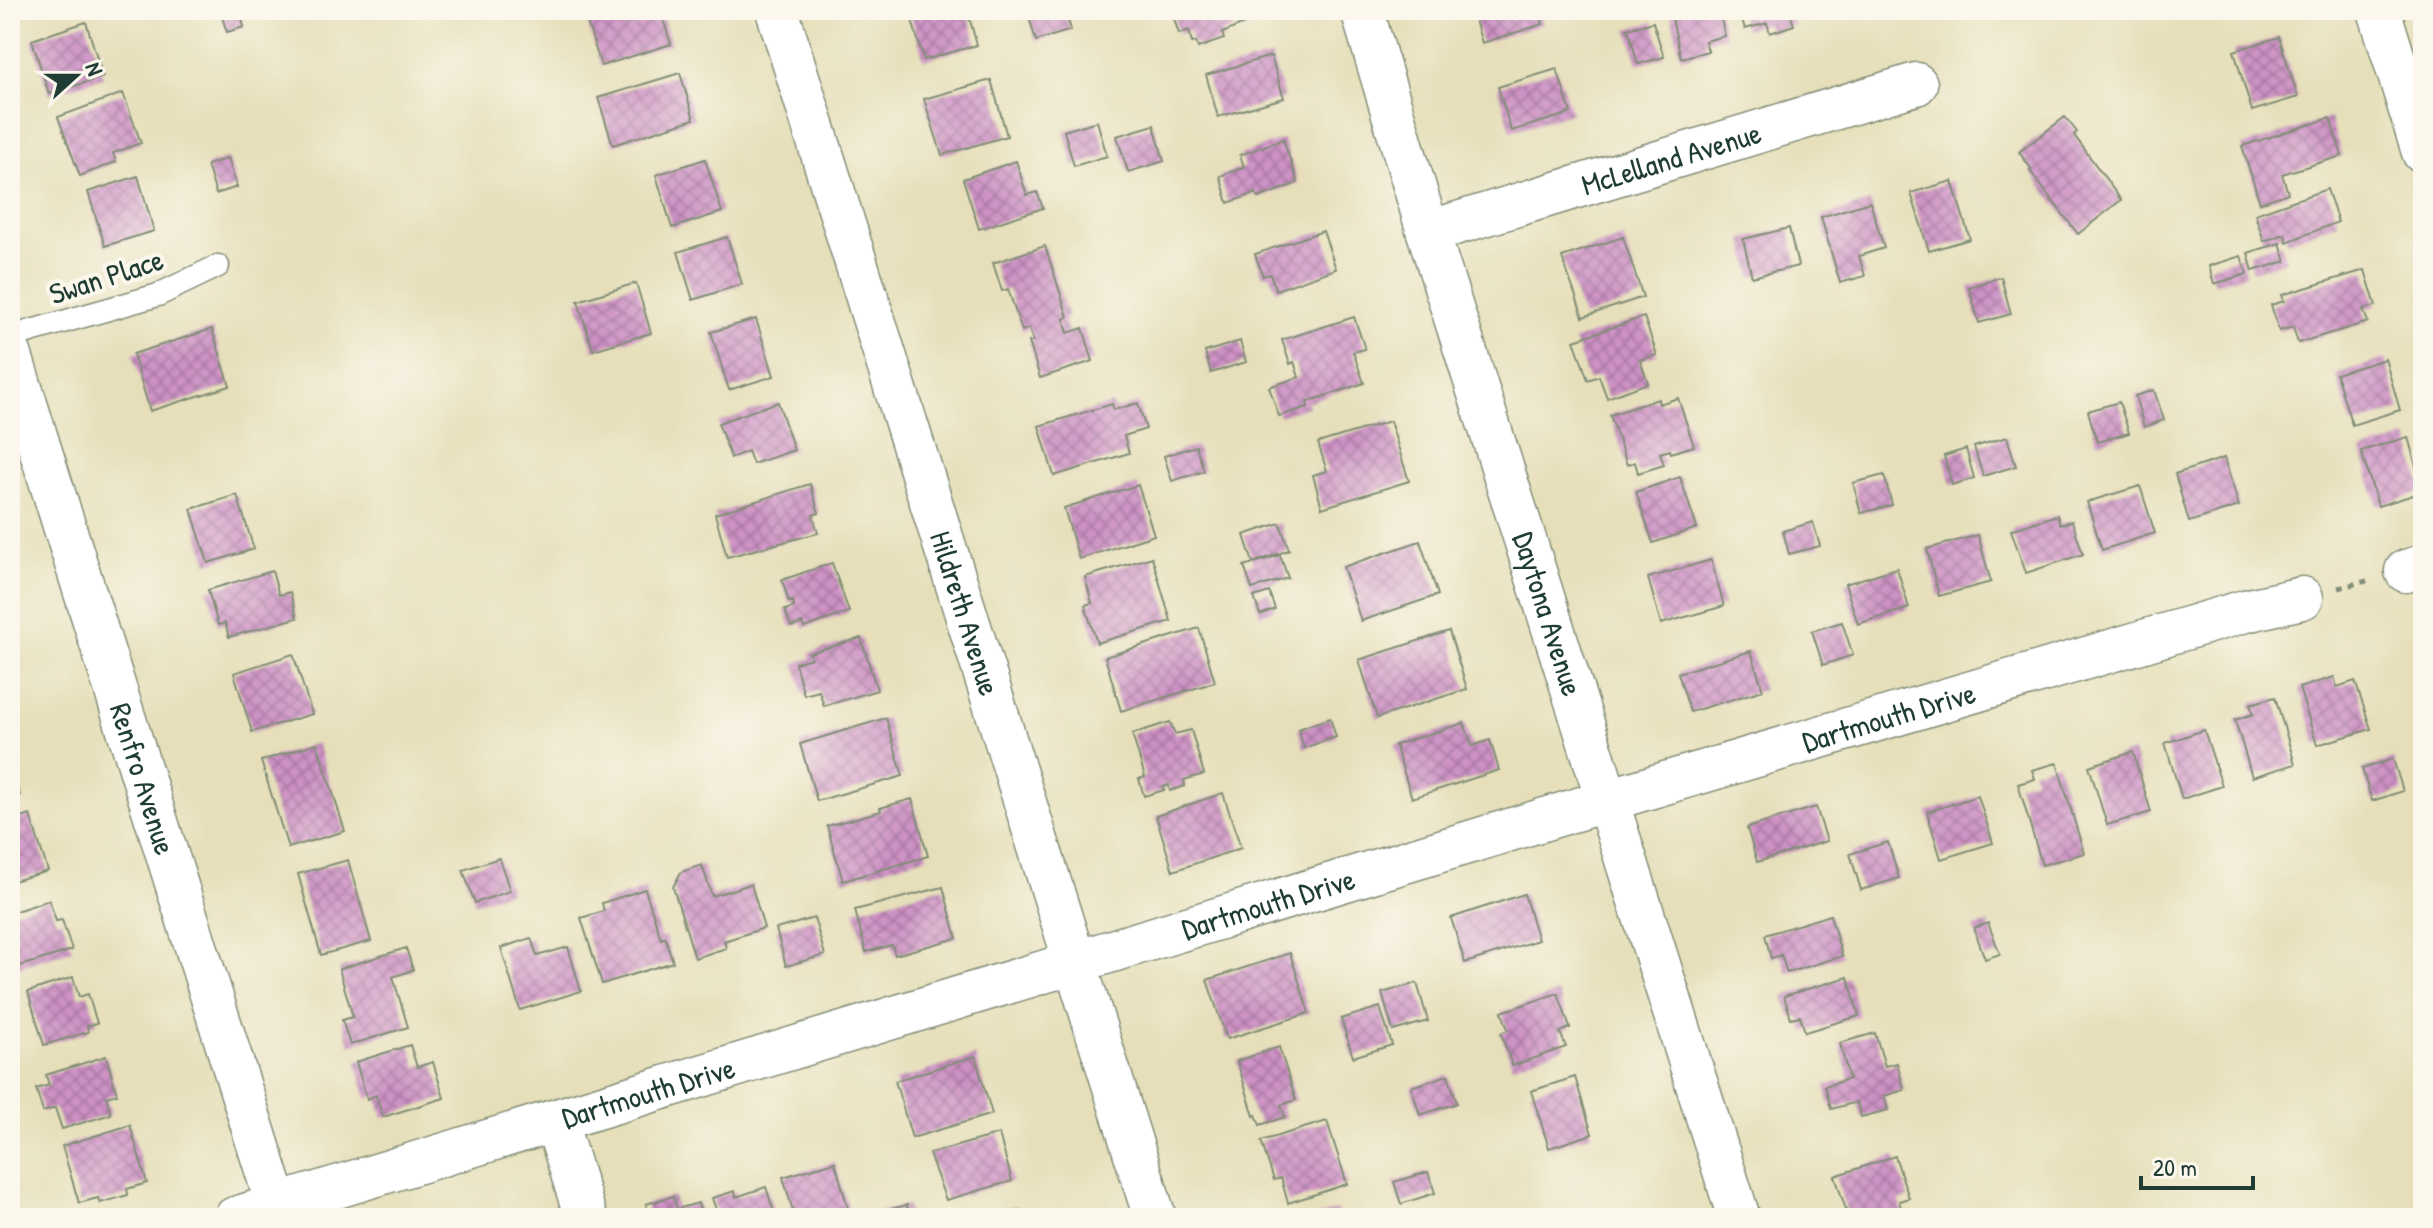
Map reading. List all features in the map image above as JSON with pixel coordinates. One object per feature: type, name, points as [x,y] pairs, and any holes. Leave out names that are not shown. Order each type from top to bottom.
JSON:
[{"type":"street","name":"Hildreth Avenue","points":[[777,10],[1155,1218]]},
{"type":"street","name":"Daytona Avenue","points":[[1362,10],[1428,232],[1739,1218]]},
{"type":"street","points":[[2379,10],[2423,152]]},
{"type":"street","name":"McLelland Avenue","points":[[1428,232],[1916,84]]},
{"type":"street","name":"Renfro Avenue","points":[[10,353],[277,1205]]},
{"type":"street","name":"Dartmouth Drive","points":[[235,1218],[1608,800],[2230,616],[2314,594]]},
{"type":"street","points":[[556,1122],[586,1218]]},
{"type":"lane","name":"Swan Place","points":[[10,337],[158,295],[218,266]]},
{"type":"path","points":[[2314,594],[2401,572]]},
{"type":"building","points":[[660,10],[671,44],[601,66],[584,12]]},
{"type":"building","points":[[909,10],[967,10],[977,45],[924,60]]},
{"type":"building","points":[[1027,10],[1065,10],[1071,30],[1036,41]]},
{"type":"building","points":[[1171,10],[1257,10],[1259,18],[1222,33],[1224,39],[1198,48],[1196,42],[1192,43],[1189,30],[1179,34]]},
{"type":"building","points":[[1472,10],[1539,10],[1543,24],[1482,43]]},
{"type":"building","points":[[1670,10],[1719,10],[1725,36],[1705,41],[1708,51],[1681,58]]},
{"type":"building","points":[[1739,10],[1789,10],[1794,25],[1770,33],[1767,23],[1745,29]]},
{"type":"building","points":[[240,11],[244,27],[227,32],[222,17]]},
{"type":"building","points":[[86,22],[103,77],[49,94],[32,40]]},
{"type":"building","points":[[1653,22],[1664,57],[1638,64],[1628,29]]},
{"type":"building","points":[[2279,37],[2298,97],[2252,111],[2234,51]]},
{"type":"building","points":[[1271,56],[1284,98],[1218,117],[1206,75]]},
{"type":"building","points":[[1557,69],[1571,113],[1511,131],[1498,87]]},
{"type":"building","points":[[680,73],[694,119],[613,145],[598,98]]},
{"type":"building","points":[[991,80],[1007,136],[942,155],[924,99]]},
{"type":"building","points":[[123,93],[141,143],[113,153],[116,162],[80,176],[58,117]]},
{"type":"building","points":[[2065,117],[2077,132],[2074,135],[2121,200],[2078,234],[2019,152]]},
{"type":"building","points":[[2330,118],[2342,156],[2282,174],[2288,193],[2260,203],[2242,146]]},
{"type":"building","points":[[1097,121],[1107,156],[1074,166],[1064,131]]},
{"type":"building","points":[[1154,125],[1164,161],[1128,172],[1117,136]]},
{"type":"building","points":[[1283,139],[1298,183],[1258,198],[1256,193],[1228,203],[1220,176],[1244,167],[1240,155]]},
{"type":"building","points":[[228,158],[237,187],[216,194],[207,165]]},
{"type":"building","points":[[705,159],[722,212],[672,228],[656,175]]},
{"type":"building","points":[[1016,161],[1027,195],[1037,192],[1043,208],[979,229],[963,179]]},
{"type":"building","points":[[138,176],[154,231],[105,246],[88,192]]},
{"type":"building","points":[[1952,181],[1970,239],[1929,251],[1911,193]]},
{"type":"building","points":[[2327,189],[2338,222],[2287,242],[2285,234],[2264,241],[2255,214]]},
{"type":"building","points":[[1870,202],[1884,248],[1859,256],[1865,276],[1840,283],[1821,217]]},
{"type":"building","points":[[1789,228],[1798,266],[1752,277],[1743,239]]},
{"type":"building","points":[[1323,231],[1336,269],[1276,290],[1270,274],[1263,276],[1255,254]]},
{"type":"building","points":[[727,237],[742,284],[693,300],[678,252]]},
{"type":"building","points":[[1623,237],[1643,297],[1583,317],[1562,257]]},
{"type":"building","points":[[2280,243],[2286,261],[2253,271],[2248,253]]},
{"type":"building","points":[[1045,246],[1068,317],[1064,319],[1068,333],[1083,328],[1093,361],[1040,378],[1029,342],[1033,341],[1029,328],[1022,331],[1008,289],[1002,291],[993,263]]},
{"type":"building","points":[[2241,256],[2247,274],[2214,284],[2209,266]]},
{"type":"building","points":[[2365,270],[2376,306],[2363,309],[2368,322],[2298,343],[2293,327],[2279,331],[2271,305],[2284,301],[2282,295]]},
{"type":"building","points":[[2001,277],[2011,314],[1979,323],[1969,287]]},
{"type":"building","points":[[636,283],[651,333],[593,350],[578,301]]},
{"type":"building","points":[[1354,317],[1365,349],[1353,352],[1364,383],[1307,402],[1308,407],[1279,416],[1269,387],[1299,377],[1294,362],[1290,364],[1282,340]]},
{"type":"building","points":[[1644,317],[1657,355],[1640,360],[1648,383],[1607,398],[1599,376],[1588,380],[1574,340]]},
{"type":"building","points":[[756,319],[774,376],[729,390],[711,332]]},
{"type":"building","points":[[212,329],[230,386],[150,411],[133,354]]},
{"type":"building","points":[[1240,341],[1246,362],[1211,373],[1205,352]]},
{"type":"building","points":[[2385,359],[2400,410],[2352,425],[2336,374]]},
{"type":"building","points":[[2154,390],[2164,420],[2144,427],[2135,396]]},
{"type":"building","points":[[1678,398],[1694,446],[1660,453],[1664,465],[1638,473],[1635,462],[1627,465],[1610,415],[1658,399],[1659,404]]},
{"type":"building","points":[[778,402],[794,450],[753,464],[748,451],[731,458],[718,423]]},
{"type":"building","points":[[2119,402],[2129,433],[2097,442],[2088,411]]},
{"type":"building","points":[[1138,403],[1146,429],[1124,436],[1129,453],[1054,476],[1039,426],[1112,404],[1114,410]]},
{"type":"building","points":[[1390,421],[1409,481],[1322,508],[1313,475],[1327,471],[1318,443]]},
{"type":"building","points":[[2007,437],[2016,466],[1983,476],[1974,447]]},
{"type":"building","points":[[2408,437],[2423,492],[2378,506],[2361,451]]},
{"type":"building","points":[[1196,446],[1204,471],[1172,481],[1164,456]]},
{"type":"building","points":[[1966,449],[1974,478],[1952,485],[1944,456]]},
{"type":"building","points":[[2224,458],[2239,506],[2189,522],[2175,474]]},
{"type":"building","points":[[1884,475],[1892,505],[1861,513],[1853,483]]},
{"type":"building","points":[[1680,477],[1697,528],[1653,543],[1636,492]]},
{"type":"building","points":[[810,484],[819,513],[813,515],[818,533],[727,557],[715,514]]},
{"type":"building","points":[[1138,485],[1154,535],[1079,559],[1064,508]]},
{"type":"building","points":[[2140,486],[2155,533],[2102,550],[2087,502]]},
{"type":"building","points":[[237,495],[254,549],[208,563],[191,509]]},
{"type":"building","points":[[2057,515],[2060,524],[2072,521],[2083,554],[2026,573],[2011,530]]},
{"type":"building","points":[[1813,522],[1820,546],[1789,554],[1783,531]]},
{"type":"building","points":[[1280,523],[1289,550],[1253,563],[1244,535]]},
{"type":"building","points":[[1978,535],[1991,582],[1939,596],[1927,549]]},
{"type":"building","points":[[1420,541],[1438,595],[1361,621],[1343,567]]},
{"type":"building","points":[[1280,555],[1288,578],[1252,589],[1244,566]]},
{"type":"building","points":[[1152,557],[1171,621],[1097,643],[1085,605],[1092,603],[1085,577]]},
{"type":"building","points":[[1711,560],[1724,606],[1661,624],[1648,578]]},
{"type":"building","points":[[832,563],[849,612],[804,628],[802,623],[791,627],[785,610],[794,607],[793,601],[789,602],[782,580]]},
{"type":"building","points":[[1897,568],[1909,608],[1858,624],[1845,584]]},
{"type":"building","points":[[272,571],[279,595],[290,592],[297,618],[229,637],[225,623],[218,625],[208,590]]},
{"type":"building","points":[[1269,592],[1275,609],[1260,615],[1254,597]]},
{"type":"building","points":[[1842,622],[1853,655],[1823,665],[1812,631]]},
{"type":"building","points":[[1199,628],[1215,682],[1121,711],[1105,657]]},
{"type":"building","points":[[1449,631],[1467,689],[1377,718],[1359,660]]},
{"type":"building","points":[[861,638],[877,690],[824,706],[819,691],[804,695],[795,663],[811,658],[809,653]]},
{"type":"building","points":[[1751,651],[1763,690],[1690,712],[1678,673]]},
{"type":"building","points":[[293,654],[312,714],[252,732],[234,673]]},
{"type":"building","points":[[2334,677],[2337,687],[2355,681],[2371,729],[2317,745],[2299,688]]},
{"type":"building","points":[[2275,697],[2295,764],[2252,777],[2235,720],[2253,714],[2250,704]]},
{"type":"building","points":[[886,718],[903,776],[817,801],[800,744]]},
{"type":"building","points":[[1330,718],[1336,737],[1304,748],[1298,729]]},
{"type":"building","points":[[1170,722],[1175,734],[1191,730],[1204,774],[1184,780],[1185,786],[1170,791],[1169,785],[1163,787],[1164,790],[1144,796],[1139,779],[1145,777],[1132,734]]},
{"type":"building","points":[[1464,723],[1472,746],[1490,740],[1499,770],[1412,798],[1395,745]]},
{"type":"building","points":[[2204,730],[2222,786],[2182,799],[2165,743]]},
{"type":"building","points":[[317,743],[345,831],[288,848],[261,761]]},
{"type":"building","points":[[2133,752],[2151,812],[2107,825],[2089,766]]},
{"type":"building","points":[[2393,759],[2403,791],[2372,801],[2362,769]]},
{"type":"building","points":[[10,763],[20,795],[10,798]]},
{"type":"building","points":[[2057,763],[2084,853],[2042,865],[2018,784],[2035,779],[2032,770]]},
{"type":"building","points":[[1223,793],[1241,848],[1173,871],[1156,816]]},
{"type":"building","points":[[1978,796],[1993,843],[1941,859],[1927,812]]},
{"type":"building","points":[[912,799],[928,856],[843,881],[827,826]]},
{"type":"building","points":[[1816,807],[1827,841],[1757,862],[1747,828]]},
{"type":"building","points":[[30,815],[48,871],[10,882],[10,822]]},
{"type":"building","points":[[1888,842],[1899,878],[1861,890],[1850,854]]},
{"type":"building","points":[[499,858],[510,891],[475,903],[463,870]]},
{"type":"building","points":[[348,860],[371,941],[321,955],[298,874]]},
{"type":"building","points":[[702,865],[712,896],[751,884],[764,928],[724,941],[726,948],[695,958],[673,887],[681,872]]},
{"type":"building","points":[[943,887],[957,938],[895,955],[892,945],[866,952],[855,910]]},
{"type":"building","points":[[645,889],[661,939],[665,937],[673,962],[602,984],[581,918],[604,911],[602,903]]},
{"type":"building","points":[[1524,894],[1538,940],[1465,963],[1451,918]]},
{"type":"building","points":[[49,900],[56,921],[62,920],[72,950],[11,969],[10,913]]},
{"type":"building","points":[[1830,915],[1842,956],[1787,973],[1781,955],[1771,958],[1765,935]]},
{"type":"building","points":[[814,918],[825,955],[786,966],[776,929]]},
{"type":"building","points":[[1988,923],[2000,954],[1985,959],[1974,928]]},
{"type":"building","points":[[531,938],[537,956],[568,947],[581,991],[520,1010],[501,948]]},
{"type":"building","points":[[406,948],[413,970],[393,977],[408,1027],[350,1045],[342,1020],[353,1017],[339,969]]},
{"type":"building","points":[[1290,953],[1309,1013],[1227,1039],[1207,980]]},
{"type":"building","points":[[73,977],[79,997],[88,994],[97,1023],[87,1026],[88,1032],[44,1045],[28,992]]},
{"type":"building","points":[[1848,977],[1859,1016],[1805,1032],[1800,1016],[1791,1018],[1784,996]]},
{"type":"building","points":[[1417,983],[1428,1021],[1393,1031],[1382,993]]},
{"type":"building","points":[[1558,993],[1570,1028],[1560,1032],[1566,1047],[1512,1066],[1501,1033],[1508,1030],[1502,1012]]},
{"type":"building","points":[[1380,1007],[1392,1045],[1353,1057],[1341,1019]]},
{"type":"building","points":[[1875,1033],[1885,1066],[1897,1063],[1904,1090],[1884,1096],[1888,1110],[1861,1117],[1857,1102],[1831,1109],[1825,1086],[1849,1079],[1840,1043]]},
{"type":"building","points":[[410,1045],[417,1067],[433,1062],[444,1098],[383,1117],[376,1095],[367,1099],[356,1062]]},
{"type":"building","points":[[1279,1047],[1296,1100],[1281,1105],[1285,1117],[1260,1125],[1254,1116],[1237,1061]]},
{"type":"building","points":[[106,1056],[117,1094],[106,1097],[111,1114],[62,1129],[55,1108],[43,1112],[36,1089],[49,1085],[46,1075]]},
{"type":"building","points":[[975,1056],[992,1114],[912,1138],[895,1081]]},
{"type":"building","points":[[1448,1075],[1457,1103],[1420,1115],[1411,1087]]},
{"type":"building","points":[[1575,1077],[1592,1134],[1549,1148],[1531,1091]]},
{"type":"building","points":[[1327,1121],[1347,1184],[1288,1203],[1281,1178],[1274,1180],[1261,1141]]},
{"type":"building","points":[[130,1125],[147,1183],[127,1189],[128,1195],[100,1203],[98,1198],[79,1203],[62,1146]]},
{"type":"building","points":[[999,1134],[1012,1181],[946,1200],[929,1154]]},
{"type":"building","points":[[1895,1156],[1909,1198],[1899,1201],[1904,1218],[1862,1218],[1860,1213],[1848,1216],[1835,1176]]},
{"type":"building","points":[[835,1162],[850,1215],[846,1218],[795,1218],[783,1177]]},
{"type":"building","points":[[1428,1172],[1435,1193],[1401,1204],[1394,1182]]},
{"type":"building","points":[[766,1187],[776,1218],[719,1218],[712,1198],[735,1191],[736,1197]]},
{"type":"building","points":[[673,1196],[677,1209],[698,1203],[702,1218],[650,1218],[646,1204]]},
{"type":"building","points":[[907,1205],[910,1218],[875,1218],[874,1213]]},
{"type":"building","points":[[1021,1210],[1024,1218],[997,1218],[997,1217]]},
{"type":"building","points":[[1337,1210],[1340,1218],[1315,1218],[1315,1217]]}]
